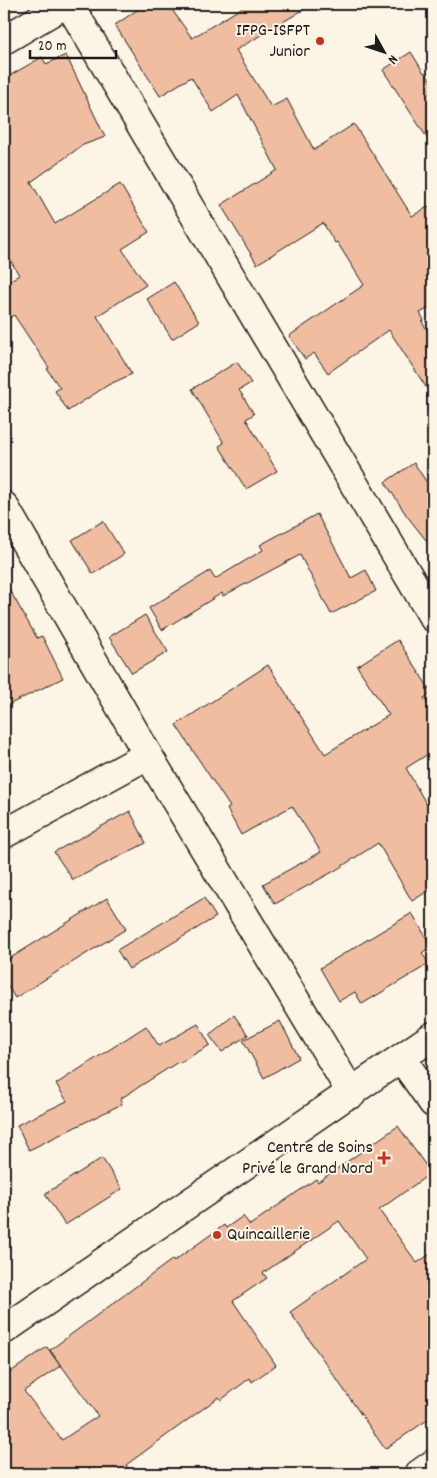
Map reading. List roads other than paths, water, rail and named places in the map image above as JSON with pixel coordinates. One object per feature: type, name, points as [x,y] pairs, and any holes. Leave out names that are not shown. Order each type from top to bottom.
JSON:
[{"type":"street","points":[[4,40],[67,4],[433,617]]},
{"type":"street","points":[[4,506],[148,754],[352,1094]]},
{"type":"street","points":[[4,834],[148,754]]},
{"type":"street","points":[[4,1330],[352,1094],[433,1036]]},
{"type":"street","points":[[402,1059],[433,1103]]},
{"type":"street","points":[[419,1474],[433,1464]]},
{"type":"place","name":"IFPG-ISFPT Junior","points":[[320,41]]},
{"type":"place","name":"Centre de Soins Privé le Grand Nord","points":[[384,1158]]},
{"type":"place","name":"Quincaillerie","points":[[217,1235]]}]
